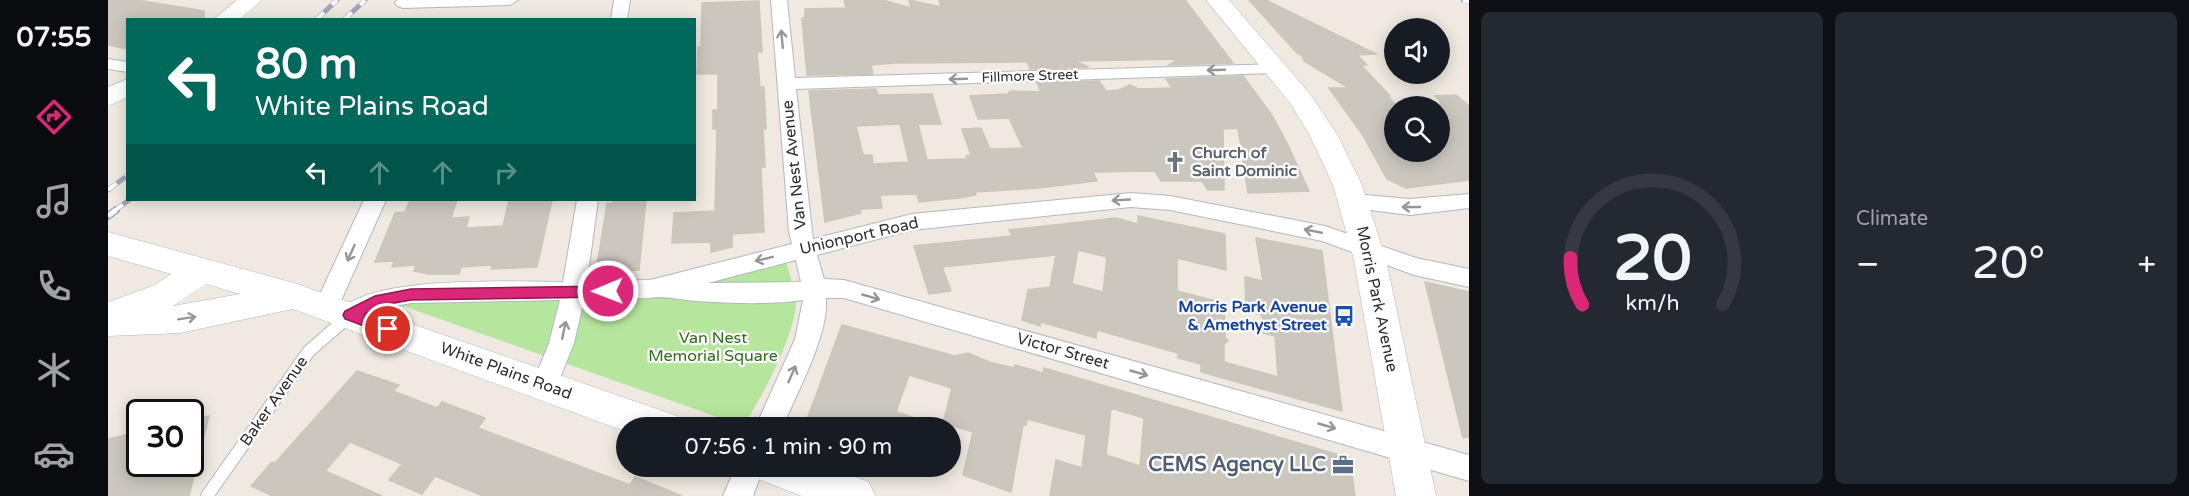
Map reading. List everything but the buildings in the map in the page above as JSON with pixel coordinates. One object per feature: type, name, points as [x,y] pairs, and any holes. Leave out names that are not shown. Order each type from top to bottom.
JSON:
[{"type":"main road","points":[[227,18],[251,0]]},
{"type":"main road","name":"Morris Park Avenue","points":[[1217,0],[1274,68],[1324,135],[1354,201],[1369,249],[1416,496]]},
{"type":"main road","points":[[108,98],[126,87]]},
{"type":"main road","name":"White Plains Road","points":[[115,245],[294,296],[633,417]]},
{"type":"main road","points":[[108,316],[167,294],[203,269]]},
{"type":"main road","points":[[108,322],[180,319],[294,296]]},
{"type":"main road","points":[[802,477],[855,496]]},
{"type":"street","points":[[403,3],[510,0]]},
{"type":"street","points":[[618,18],[622,0]]},
{"type":"street","name":"Van Nest Avenue","points":[[773,417],[812,327],[815,307],[814,288],[800,232],[779,0]]},
{"type":"street","points":[[458,18],[465,1]]},
{"type":"street","points":[[108,64],[126,67]]},
{"type":"street","name":"Fillmore Street","points":[[786,84],[1274,68]]},
{"type":"street","name":"Unionport Road","points":[[338,311],[411,294],[571,292],[650,288],[873,230],[927,220],[1131,200],[1170,203],[1325,234],[1414,266],[1469,278]]},
{"type":"street","name":"Baker Avenue","points":[[338,311],[375,201]]},
{"type":"street","points":[[545,385],[559,352],[587,201]]},
{"type":"street","points":[[1354,201],[1410,207],[1469,201]]},
{"type":"street","name":"Victor Street","points":[[650,288],[772,293],[790,293],[814,288],[852,291],[1469,468]]},
{"type":"street","points":[[738,496],[746,477]]},
{"type":"lane","name":"Baker Avenue","points":[[207,496],[309,351],[323,336],[338,311]]},
{"type":"green space","name":"Van Nest Memorial Square","points":[[782,261],[786,262],[794,288],[796,302],[794,315],[776,366],[749,417],[718,417],[403,306],[407,301],[645,298]]},
{"type":"railway","points":[[318,18],[337,0]]},
{"type":"railway","points":[[346,18],[365,0]]},
{"type":"railway","points":[[1463,0],[1469,2]]},
{"type":"railway","points":[[108,190],[126,176]]},
{"type":"railway","points":[[114,211],[128,201]]},
{"type":"railway","points":[[108,216],[116,210]]},
{"type":"place","name":"Church of Saint Dominic","points":[[1175,162]]},
{"type":"place","name":"Morris Park Avenue & Amethyst Street","points":[[1344,316]]},
{"type":"place","name":"CEMS Agency LLC","points":[[1343,465]]},
{"type":"route","points":[[388,329],[350,315],[380,300],[411,294],[608,291]]}]
